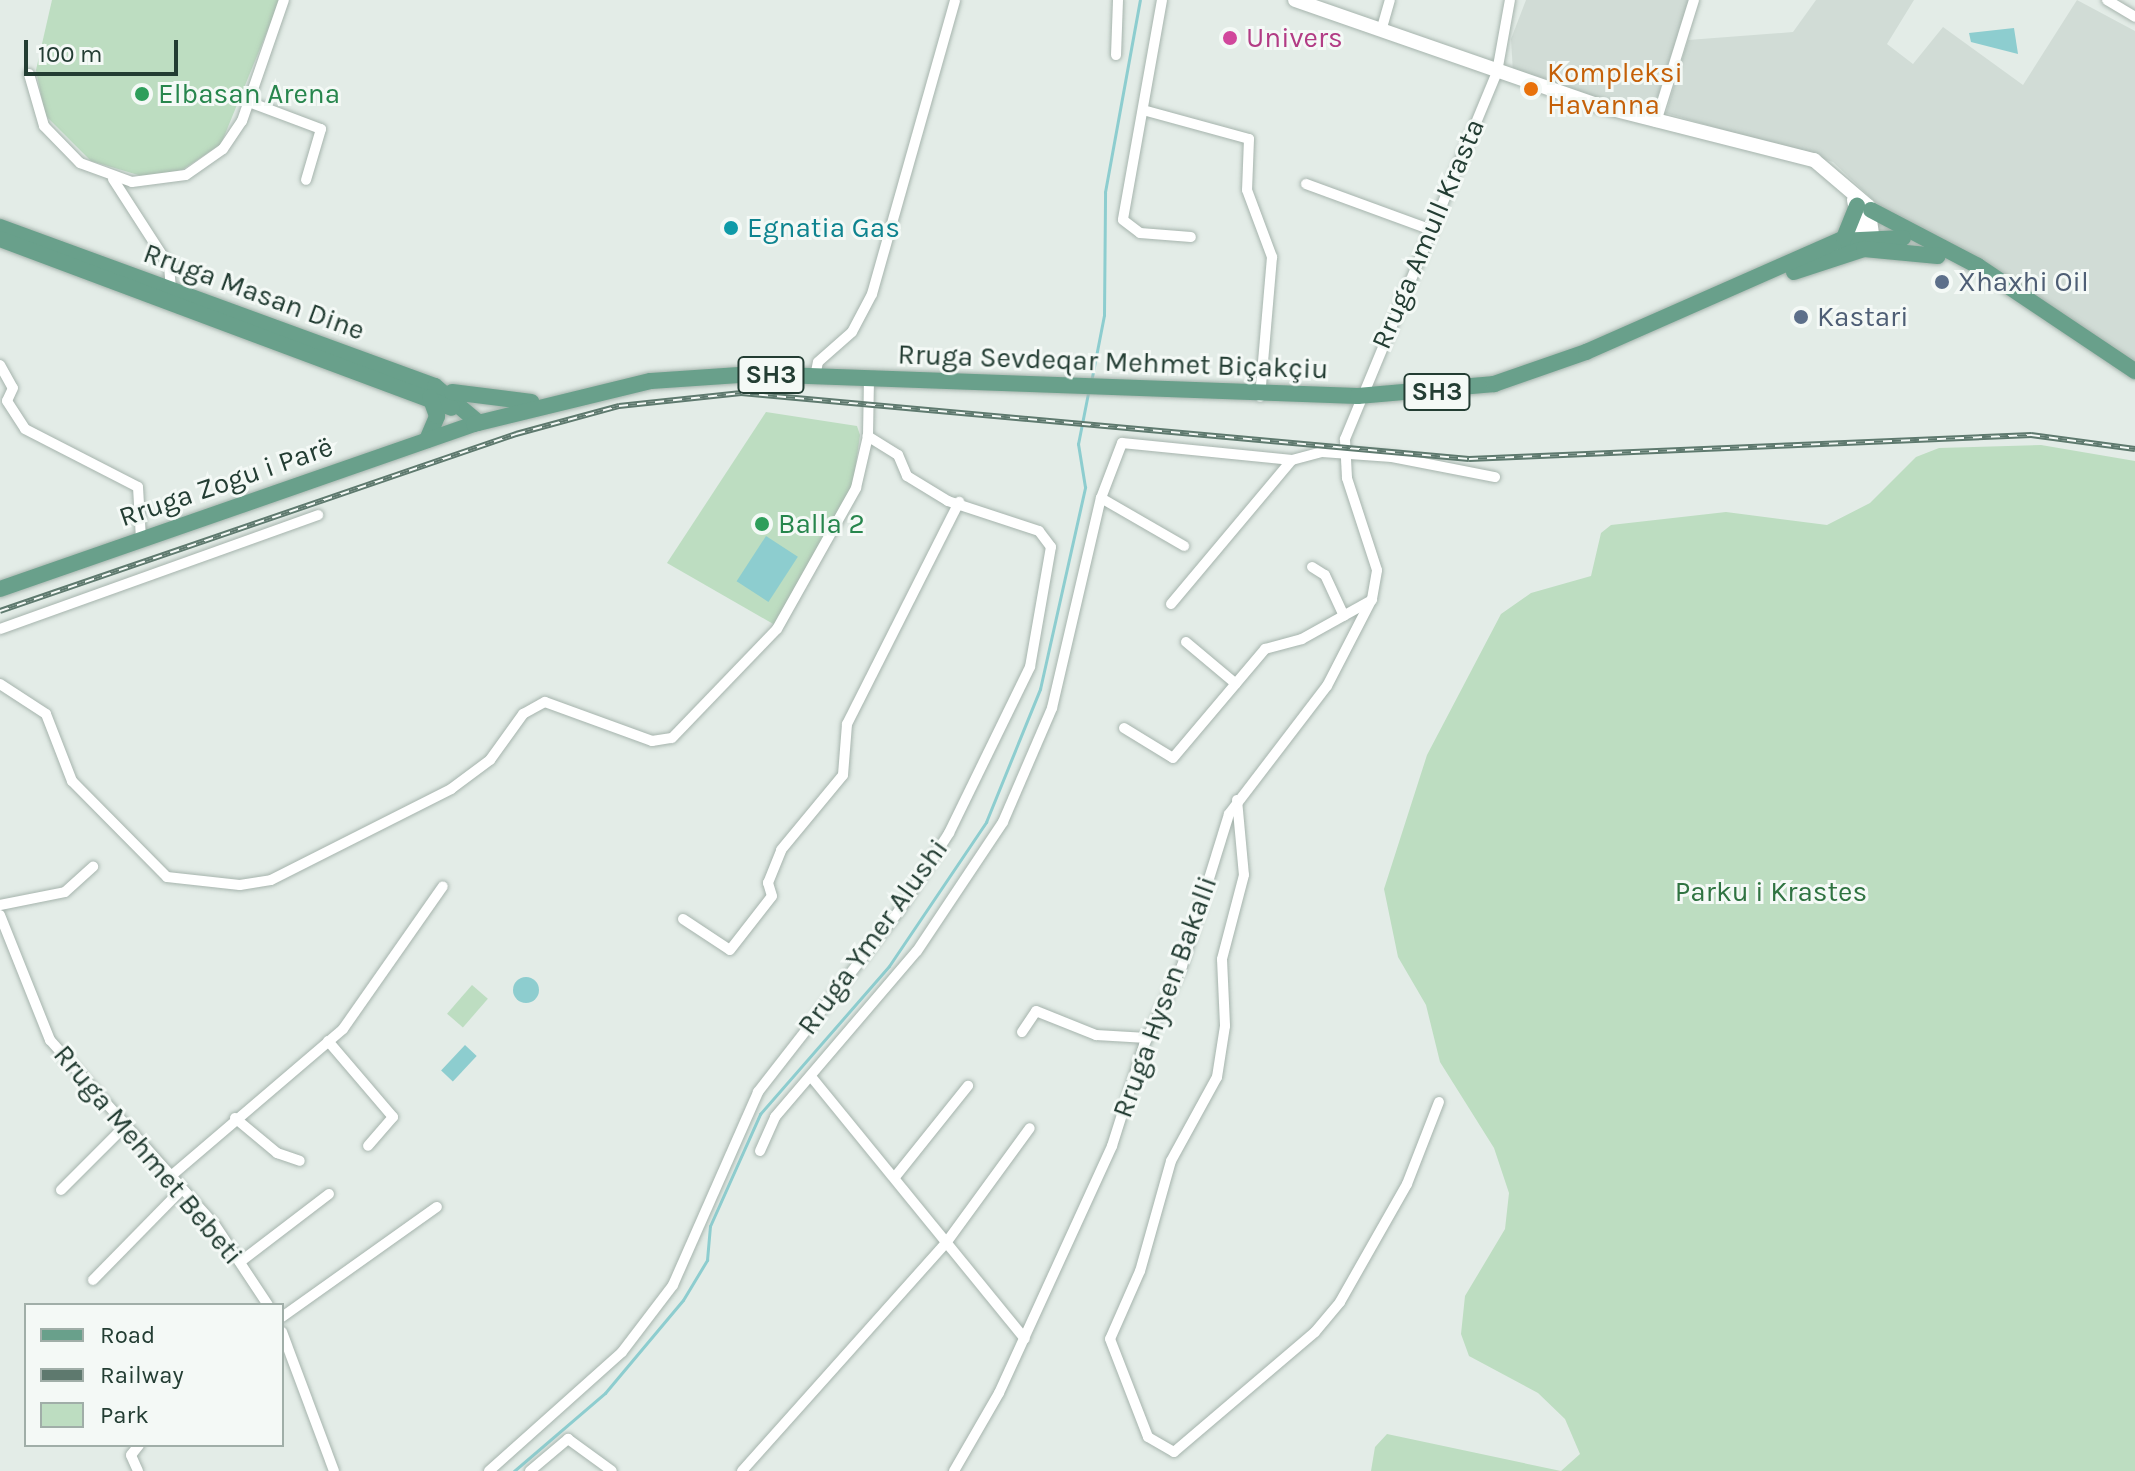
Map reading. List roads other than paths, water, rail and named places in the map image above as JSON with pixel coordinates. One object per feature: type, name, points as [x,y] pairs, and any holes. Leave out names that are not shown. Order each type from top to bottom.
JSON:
[{"type":"main road","points":[[1295,0],[1497,72],[1656,122],[1792,154],[1839,176],[1864,208],[1928,244]]},
{"type":"main road","points":[[1864,208],[1869,242]]},
{"type":"main road","points":[[1834,243],[1853,226],[1864,208]]},
{"type":"main road","name":"Rruga Masan Dine","points":[[0,227],[171,289],[432,392],[474,424]]},
{"type":"main road","name":"Rruga Masan Dine","points":[[0,239],[432,392]]},
{"type":"main road","name":"SH3","points":[[1742,287],[1869,242],[1941,257],[2002,283]]},
{"type":"main road","name":"SH3","points":[[1742,287],[1834,243],[1928,244],[2002,283],[2135,371]]},
{"type":"main road","name":"Rruga Sevdeqar Mehmet Biçakçiu","points":[[474,424],[541,404],[685,377],[815,377],[1260,396],[1358,396],[1448,390],[1539,371],[1742,287]]},
{"type":"main road","points":[[427,440],[437,416],[432,392],[541,404]]},
{"type":"main road","name":"Rruga Zogu i Parë","points":[[0,589],[474,424]]},
{"type":"street","points":[[113,179],[159,181],[199,168],[233,137],[249,102],[284,0]]},
{"type":"street","points":[[815,377],[818,362],[852,332],[872,294],[955,0]]},
{"type":"street","points":[[1116,55],[1118,0]]},
{"type":"street","points":[[1162,0],[1123,220],[1140,233],[1191,237]]},
{"type":"street","points":[[1381,31],[1390,0]]},
{"type":"street","name":"Rruga Amull Krasta","points":[[1358,396],[1432,230],[1497,72],[1510,0]]},
{"type":"street","points":[[1656,122],[1694,0]]},
{"type":"street","points":[[2107,0],[2135,17]]},
{"type":"street","points":[[29,74],[36,108],[55,141],[113,179],[169,266],[171,289]]},
{"type":"street","points":[[249,102],[321,129],[306,180]]},
{"type":"street","points":[[1143,110],[1249,139],[1247,190],[1272,257],[1260,396]]},
{"type":"street","points":[[1306,184],[1432,230]]},
{"type":"street","points":[[0,365],[13,388],[7,401],[25,429],[138,487],[141,539]]},
{"type":"street","points":[[0,684],[46,714],[72,781],[167,877],[240,885],[271,880],[451,789],[490,760],[523,714],[545,702],[652,741],[672,738],[777,629],[856,488],[868,436],[869,379]]},
{"type":"street","name":"Rruga Hysen Bakalli","points":[[954,1471],[1025,1339],[1112,1146],[1147,1038],[1182,966],[1237,800],[1327,686],[1372,599],[1377,570],[1344,455],[1358,396]]},
{"type":"street","name":"Rruga Ymer Alushi","points":[[489,1471],[622,1352],[673,1285],[758,1092],[899,911],[1008,722],[1030,667],[1051,547],[1039,531],[926,490],[907,476],[898,455],[868,436]]},
{"type":"street","points":[[760,1151],[775,1117],[813,1079],[940,921],[1021,786],[1052,708],[1101,498],[1126,441],[1292,460],[1344,455],[1495,477]]},
{"type":"street","points":[[1171,604],[1292,460]]},
{"type":"street","points":[[1101,498],[1184,546]]},
{"type":"street","points":[[683,919],[730,950],[772,896],[768,883],[781,850],[843,775],[847,724],[959,502]]},
{"type":"street","points":[[0,629],[318,515]]},
{"type":"street","points":[[1312,567],[1325,575],[1344,616]]},
{"type":"street","points":[[1124,728],[1173,758],[1265,649],[1344,616],[1372,599]]},
{"type":"street","points":[[1186,642],[1236,684]]},
{"type":"street","points":[[1237,800],[1244,875],[1224,947],[1217,1077],[1171,1161],[1146,1253],[1110,1339],[1122,1386],[1148,1437],[1174,1452],[1315,1332],[1340,1302],[1407,1184],[1439,1102]]},
{"type":"street","points":[[0,905],[65,892],[93,867]]},
{"type":"street","points":[[171,1176],[353,1017],[443,886]]},
{"type":"street","name":"Rruga Mehmet Bebeti","points":[[0,915],[50,1040],[182,1189],[240,1262],[267,1303]]},
{"type":"street","points":[[1022,1032],[1036,1011],[1096,1035],[1147,1038]]},
{"type":"street","points":[[328,1041],[393,1117],[368,1146]]},
{"type":"street","points":[[813,1079],[1025,1339]]},
{"type":"street","points":[[895,1177],[968,1086]]},
{"type":"street","points":[[235,1118],[277,1153],[300,1161]]},
{"type":"street","points":[[61,1190],[125,1126]]},
{"type":"street","points":[[742,1471],[946,1243],[1030,1128]]},
{"type":"street","points":[[93,1280],[182,1189]]},
{"type":"street","points":[[240,1262],[329,1194]]},
{"type":"street","points":[[284,1316],[437,1207]]},
{"type":"street","points":[[284,1337],[334,1471]]},
{"type":"street","points":[[530,1471],[568,1439],[612,1471]]},
{"type":"street","points":[[137,1447],[131,1455],[138,1471]]},
{"type":"water","points":[[2014,28],[2018,54],[1971,42],[1969,33]]},
{"type":"water","points":[[766,536],[798,557],[768,602],[737,581]]},
{"type":"water","points":[[526,977],[535,981],[539,990],[535,999],[526,1003],[517,999],[513,990],[517,981]]},
{"type":"water","points":[[465,1045],[477,1056],[453,1082],[441,1071]]},
{"type":"waterway","points":[[1091,382],[1104,315],[1105,192],[1140,0]]},
{"type":"waterway","points":[[514,1471],[605,1393],[683,1300],[707,1260],[710,1226],[760,1114],[889,966],[986,822],[1040,689],[1085,487],[1078,444],[1088,393]]},
{"type":"railway","points":[[0,611],[516,434],[619,406],[741,393],[1469,459],[2031,435],[2135,449]]},
{"type":"place","name":"Univers","points":[[1230,38]]},
{"type":"place","name":"Kompleksi Havanna","points":[[1531,89]]},
{"type":"place","name":"Elbasan Arena","points":[[142,94]]},
{"type":"place","name":"Egnatia Gas","points":[[731,228]]},
{"type":"place","name":"Xhaxhi Oil","points":[[1942,282]]},
{"type":"place","name":"Kastari","points":[[1801,317]]},
{"type":"place","name":"Balla 2","points":[[762,524]]},
{"type":"park label","name":"Parku i Krastes","points":[[1771,892]]}]
